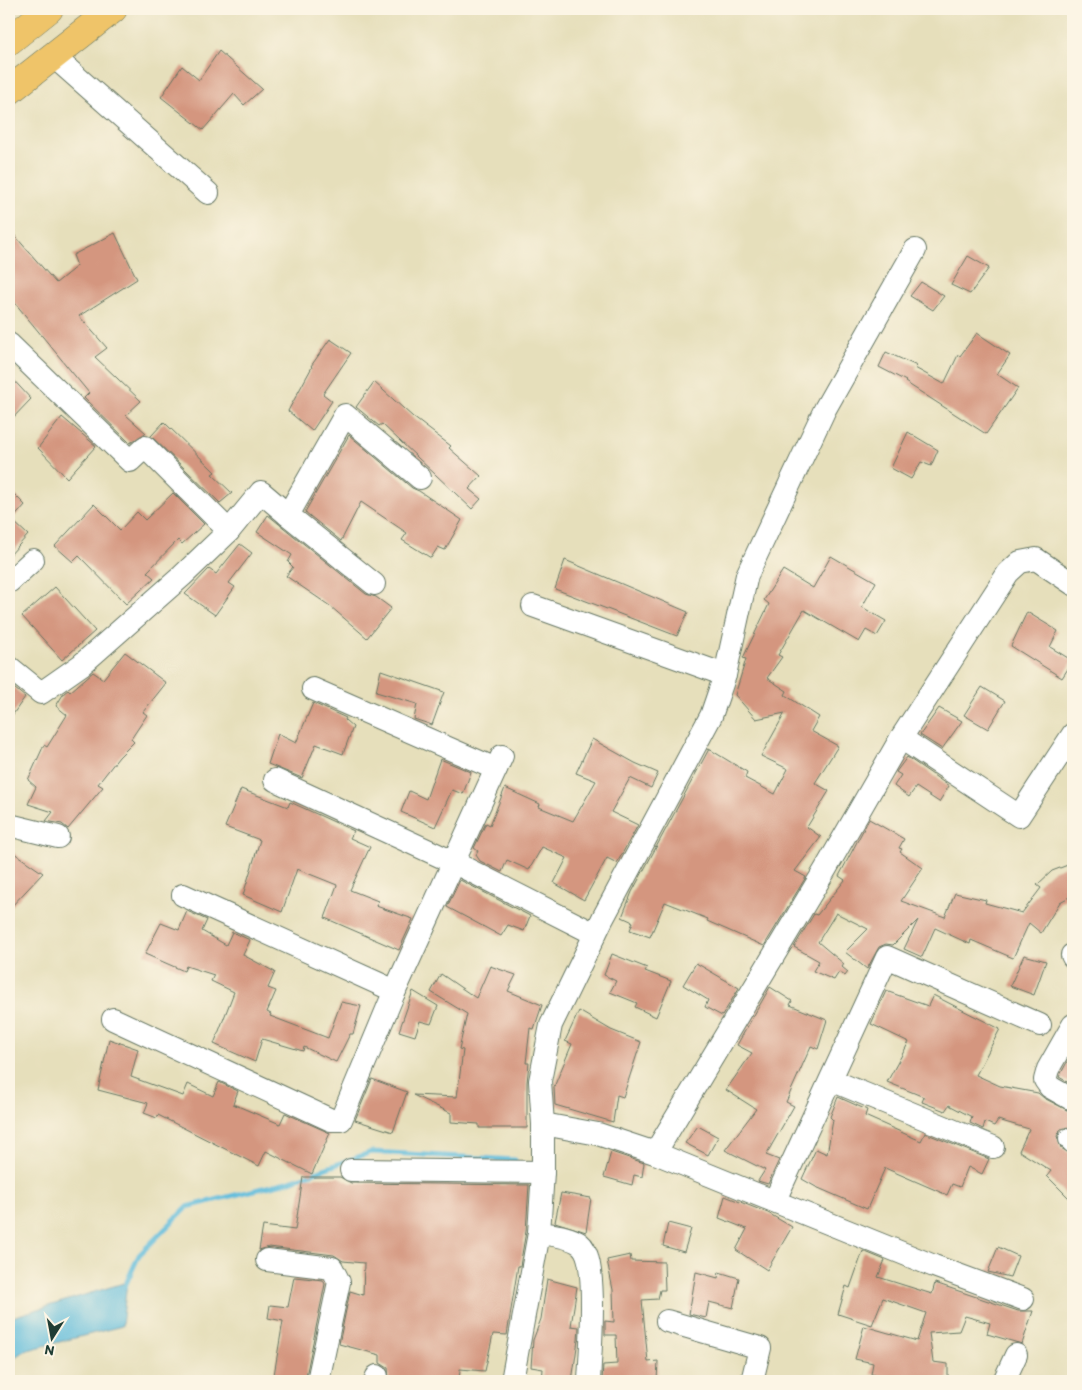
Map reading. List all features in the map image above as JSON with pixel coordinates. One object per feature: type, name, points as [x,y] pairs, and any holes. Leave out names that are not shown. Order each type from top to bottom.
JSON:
[{"type":"main road","points":[[9,41],[49,9]]},
{"type":"main road","points":[[9,91],[113,9]]},
{"type":"street","points":[[53,56],[208,194]]},
{"type":"street","points":[[512,1381],[539,1233],[543,1172],[543,1124],[540,1081],[551,1025],[595,934],[711,716],[725,675],[747,575],[825,409],[915,250]]},
{"type":"street","points":[[9,344],[130,461],[146,447],[229,531]]},
{"type":"street","points":[[288,515],[345,415],[420,478]]},
{"type":"street","points":[[9,667],[42,693],[81,665],[229,531],[261,492],[374,584]]},
{"type":"street","points":[[655,1153],[820,878],[901,738],[1008,573],[1020,562],[1036,559],[1073,584]]},
{"type":"street","points":[[9,582],[33,560]]},
{"type":"street","points":[[533,606],[725,675]]},
{"type":"street","points":[[113,1018],[331,1120],[341,1120],[395,991],[499,762],[313,689]]},
{"type":"street","points":[[901,738],[1019,816],[1073,734]]},
{"type":"street","points":[[276,780],[455,862],[595,934]]},
{"type":"street","points":[[9,825],[58,837]]},
{"type":"street","points":[[183,895],[395,991]]},
{"type":"street","points":[[776,1200],[887,957],[1040,1025]]},
{"type":"street","points":[[1073,1025],[1048,1069],[1045,1080],[1050,1087],[1073,1100]]},
{"type":"street","points":[[831,1080],[993,1147]]},
{"type":"street","points":[[543,1124],[598,1134],[655,1153],[776,1200],[934,1266],[1023,1299]]},
{"type":"street","points":[[351,1170],[543,1172]]},
{"type":"street","points":[[539,1233],[561,1236],[581,1244],[590,1260],[592,1313],[589,1381]]},
{"type":"street","points":[[267,1260],[332,1268],[340,1282],[318,1381]]},
{"type":"street","points":[[667,1321],[760,1348],[752,1381]]},
{"type":"street","points":[[1004,1381],[1016,1356]]},
{"type":"water","points":[[127,1282],[122,1326],[24,1351],[9,1361],[9,1318]]},
{"type":"building","points":[[219,51],[262,89],[244,105],[234,94],[203,130],[161,97],[182,66],[199,80]]},
{"type":"building","points":[[9,229],[56,283],[77,266],[73,255],[115,233],[137,279],[79,316],[107,348],[95,357],[141,401],[126,415],[146,433],[130,443],[84,398],[89,393],[15,303],[9,309]]},
{"type":"building","points":[[968,256],[989,268],[970,294],[951,285]]},
{"type":"building","points":[[921,282],[944,296],[933,310],[910,296]]},
{"type":"building","points":[[977,333],[1010,355],[997,374],[1018,388],[986,434],[906,381],[879,367],[886,352],[917,366],[915,368],[944,384],[958,355],[960,356]]},
{"type":"building","points":[[330,339],[351,353],[323,394],[332,401],[312,431],[288,411],[311,366]]},
{"type":"building","points":[[9,375],[31,399],[9,422]]},
{"type":"building","points":[[374,382],[413,417],[451,446],[449,448],[481,476],[469,489],[481,499],[472,509],[382,424],[379,426],[356,407]]},
{"type":"building","points":[[62,417],[96,446],[67,478],[38,448]]},
{"type":"building","points":[[164,422],[215,472],[212,474],[232,493],[220,503],[151,436]]},
{"type":"building","points":[[908,432],[938,450],[931,466],[921,462],[911,479],[891,468]]},
{"type":"building","points":[[349,435],[412,488],[462,520],[445,550],[438,547],[431,558],[402,540],[407,533],[361,502],[341,541],[305,512]]},
{"type":"building","points":[[9,489],[25,505],[12,520],[28,535],[9,556]]},
{"type":"building","points":[[173,493],[204,524],[182,544],[178,540],[147,572],[154,578],[126,604],[79,556],[73,562],[55,546],[94,504],[120,530],[137,512],[145,520]]},
{"type":"building","points":[[268,515],[366,594],[376,597],[391,608],[367,638],[330,606],[286,576],[293,567],[288,562],[292,555],[257,532]]},
{"type":"building","points":[[240,544],[252,553],[229,583],[235,587],[215,615],[185,594],[209,569],[216,574]]},
{"type":"building","points":[[831,556],[876,582],[862,607],[886,621],[877,636],[866,630],[859,642],[804,610],[778,655],[782,657],[767,678],[787,691],[785,695],[819,717],[811,731],[838,746],[815,783],[829,791],[807,827],[821,837],[795,871],[806,877],[764,946],[707,921],[708,919],[665,902],[650,937],[630,930],[633,922],[622,917],[632,892],[709,749],[747,772],[745,778],[775,794],[788,769],[761,756],[785,713],[756,719],[735,695],[746,659],[743,658],[769,604],[764,600],[783,570],[813,588]]},
{"type":"building","points":[[565,560],[688,612],[677,636],[555,589]]},
{"type":"building","points":[[55,587],[95,631],[62,660],[22,616]]},
{"type":"building","points":[[1027,612],[1058,631],[1050,647],[1073,661],[1062,678],[1011,646]]},
{"type":"building","points":[[125,652],[166,683],[143,712],[147,715],[131,739],[134,742],[119,757],[98,784],[103,787],[68,829],[62,824],[46,821],[53,812],[28,804],[36,787],[28,780],[44,745],[47,747],[67,715],[56,706],[64,693],[68,690],[70,692],[93,672],[103,679]]},
{"type":"building","points":[[381,670],[444,692],[432,725],[414,719],[417,704],[376,692]]},
{"type":"building","points":[[9,684],[25,697],[9,720]]},
{"type":"building","points":[[982,687],[1005,701],[988,729],[964,715]]},
{"type":"building","points":[[313,703],[346,718],[345,720],[353,727],[343,754],[316,744],[302,778],[268,764],[278,734],[296,743]]},
{"type":"building","points":[[939,708],[962,721],[942,749],[920,735]]},
{"type":"building","points":[[592,739],[635,763],[658,773],[651,788],[630,778],[611,812],[638,825],[617,863],[607,858],[584,900],[554,883],[567,858],[542,847],[529,870],[507,860],[502,872],[480,861],[476,855],[478,851],[474,848],[486,823],[490,825],[505,788],[540,804],[539,807],[573,821],[596,781],[576,773]]},
{"type":"building","points":[[907,757],[949,786],[939,802],[916,787],[909,797],[894,786],[901,775],[896,772]]},
{"type":"building","points":[[440,759],[471,772],[463,794],[452,790],[435,827],[401,812],[409,791],[426,799]]},
{"type":"building","points":[[241,789],[288,807],[290,802],[354,831],[350,838],[370,847],[350,890],[378,901],[376,906],[413,919],[399,950],[325,918],[337,885],[297,869],[282,912],[243,895],[260,840],[225,827]]},
{"type":"building","points":[[869,819],[904,839],[899,848],[902,849],[900,852],[923,868],[901,901],[945,917],[955,893],[986,900],[985,903],[1022,913],[1041,888],[1037,885],[1052,871],[1073,863],[1073,895],[1060,902],[1041,933],[1029,923],[1013,958],[971,940],[970,944],[935,928],[922,957],[904,949],[918,920],[893,945],[886,944],[879,947],[867,969],[845,952],[868,929],[836,913],[818,942],[844,964],[842,967],[848,972],[845,976],[839,972],[834,980],[813,971],[819,961],[794,947],[814,914],[817,915],[845,880],[839,876]]},
{"type":"building","points":[[14,853],[43,873],[9,909],[9,862]]},
{"type":"building","points":[[460,880],[530,916],[524,931],[508,925],[501,936],[447,907]]},
{"type":"building","points":[[187,911],[207,920],[202,931],[226,945],[232,932],[250,940],[243,955],[275,972],[268,988],[276,991],[267,1012],[271,1014],[270,1016],[328,1038],[341,1002],[361,1006],[353,1034],[350,1034],[336,1062],[304,1047],[303,1051],[262,1039],[255,1062],[214,1044],[234,992],[211,981],[214,975],[186,966],[184,971],[145,954],[161,923],[179,930]]},
{"type":"building","points":[[612,954],[647,968],[645,971],[671,981],[656,1017],[635,1007],[637,1003],[610,992],[616,981],[604,975]]},
{"type":"building","points":[[1024,955],[1046,961],[1034,995],[1010,986]]},
{"type":"building","points":[[696,963],[739,988],[722,1016],[705,1007],[708,1000],[683,985]]},
{"type":"building","points":[[490,966],[516,975],[508,991],[542,1005],[534,1029],[530,1028],[526,1063],[529,1063],[527,1128],[479,1128],[479,1124],[451,1122],[451,1113],[413,1095],[457,1097],[463,1050],[459,1049],[467,1014],[431,992],[441,974],[476,998]]},
{"type":"building","points":[[770,987],[792,1001],[790,1005],[827,1020],[818,1049],[811,1046],[786,1102],[794,1106],[766,1155],[779,1160],[768,1184],[758,1181],[765,1170],[725,1150],[756,1109],[726,1090],[752,1053],[737,1045]]},
{"type":"building","points":[[413,991],[438,1006],[431,1024],[420,1021],[415,1036],[399,1031]]},
{"type":"building","points":[[886,991],[928,1006],[933,995],[1000,1029],[976,1075],[1000,1086],[1038,1093],[1073,1113],[1073,1126],[1061,1129],[1057,1136],[1061,1148],[1073,1155],[1073,1202],[1047,1176],[1051,1171],[1019,1151],[1029,1129],[998,1120],[994,1126],[985,1122],[983,1129],[970,1123],[972,1117],[949,1105],[945,1111],[922,1102],[924,1097],[887,1082],[909,1042],[871,1024]]},
{"type":"building","points":[[579,1011],[611,1030],[641,1042],[623,1097],[617,1095],[613,1122],[555,1105],[554,1087],[572,1044],[565,1041]]},
{"type":"building","points":[[109,1039],[138,1049],[131,1077],[183,1096],[188,1084],[213,1096],[219,1082],[238,1091],[233,1104],[280,1124],[285,1113],[330,1133],[312,1174],[266,1151],[259,1166],[158,1115],[157,1118],[144,1113],[148,1103],[98,1090]]},
{"type":"building","points":[[1073,1051],[1073,1085],[1059,1077]]},
{"type":"building","points":[[372,1079],[407,1092],[393,1132],[355,1120]]},
{"type":"building","points":[[838,1097],[867,1110],[865,1116],[921,1141],[925,1133],[989,1159],[982,1174],[968,1167],[960,1187],[952,1184],[947,1195],[885,1168],[867,1209],[816,1187],[802,1179],[816,1149],[827,1154],[833,1120],[830,1117]]},
{"type":"building","points":[[698,1126],[718,1137],[708,1155],[685,1143]]},
{"type":"building","points":[[611,1152],[644,1163],[642,1177],[634,1175],[632,1185],[604,1177]]},
{"type":"building","points":[[303,1177],[340,1177],[351,1183],[529,1185],[526,1231],[520,1266],[518,1266],[507,1335],[493,1334],[485,1371],[460,1369],[459,1381],[389,1381],[388,1368],[380,1363],[380,1355],[339,1344],[350,1291],[363,1295],[364,1263],[343,1261],[334,1255],[269,1247],[259,1250],[263,1226],[295,1230]]},
{"type":"building","points":[[561,1193],[591,1198],[586,1232],[555,1222]]},
{"type":"building","points":[[725,1196],[768,1213],[792,1227],[767,1270],[736,1250],[747,1229],[719,1218]]},
{"type":"building","points":[[668,1223],[691,1229],[684,1252],[663,1246]]},
{"type":"building","points":[[998,1247],[1018,1256],[1010,1277],[988,1272]]},
{"type":"building","points":[[863,1251],[885,1260],[878,1277],[932,1294],[935,1283],[1018,1311],[1033,1311],[1022,1344],[987,1334],[990,1323],[965,1316],[959,1331],[929,1333],[933,1362],[948,1364],[948,1381],[899,1381],[871,1374],[873,1363],[855,1359],[864,1326],[917,1341],[926,1313],[883,1298],[872,1325],[838,1314],[846,1286],[850,1288]]},
{"type":"building","points":[[630,1255],[631,1261],[664,1262],[665,1290],[660,1290],[658,1299],[642,1300],[648,1362],[658,1361],[657,1381],[602,1381],[603,1365],[617,1364],[616,1335],[605,1335],[605,1321],[614,1322],[613,1290],[607,1260]]},
{"type":"building","points":[[696,1272],[718,1278],[719,1272],[739,1278],[733,1308],[709,1302],[706,1318],[689,1314]]},
{"type":"building","points":[[294,1277],[323,1280],[325,1284],[305,1381],[273,1381],[283,1321],[268,1318],[270,1305],[288,1307]]},
{"type":"building","points":[[547,1279],[577,1287],[571,1326],[579,1327],[572,1381],[542,1381],[543,1369],[531,1367],[533,1340],[541,1319]]},
{"type":"waterway","points":[[125,1286],[139,1255],[187,1207],[287,1182],[372,1152],[515,1160]]}]
